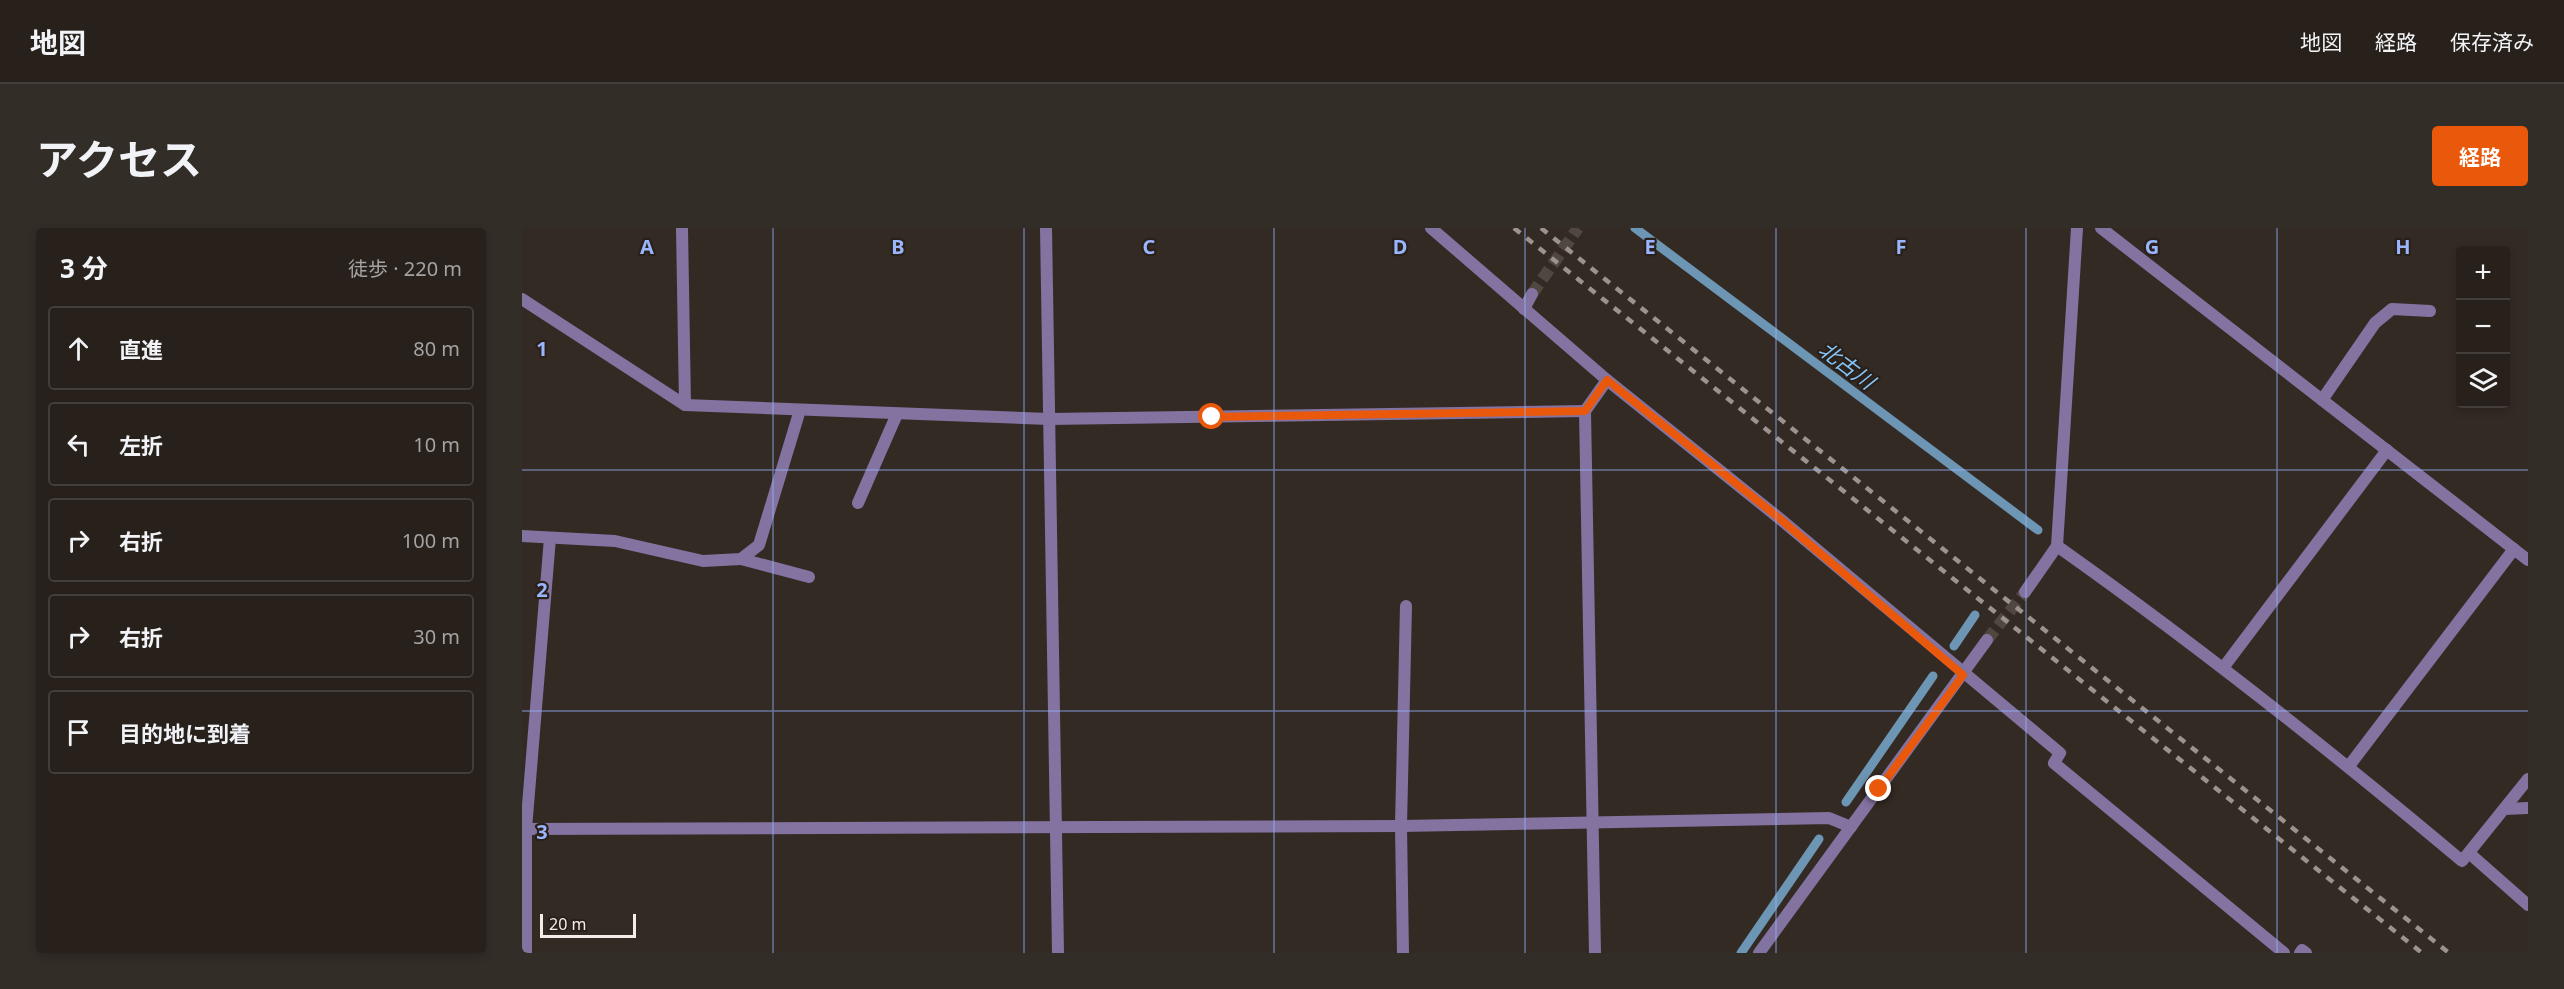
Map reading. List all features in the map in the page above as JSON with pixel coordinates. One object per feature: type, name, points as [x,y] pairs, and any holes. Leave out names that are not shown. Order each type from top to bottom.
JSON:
[{"type":"street","points":[[682,228],[685,405]]},
{"type":"street","points":[[1046,228],[1058,953]]},
{"type":"street","points":[[1431,228],[1607,380],[1779,518],[1963,675],[2060,753],[2054,763],[2284,953]]},
{"type":"street","points":[[2025,592],[2057,546],[2077,228]]},
{"type":"street","points":[[2100,228],[2528,560]]},
{"type":"street","points":[[1524,309],[1532,294]]},
{"type":"street","points":[[522,299],[685,405],[1049,419],[1585,411]]},
{"type":"street","points":[[2322,400],[2375,323],[2392,309],[2430,311]]},
{"type":"street","points":[[1595,953],[1585,411],[1607,380]]},
{"type":"street","points":[[741,560],[759,545],[800,410]]},
{"type":"street","points":[[858,503],[897,414]]},
{"type":"street","points":[[2223,668],[2386,450]]},
{"type":"street","points":[[522,536],[615,541],[703,561],[741,560],[809,577]]},
{"type":"street","points":[[526,953],[524,829],[550,538]]},
{"type":"street","points":[[2057,546],[2161,620],[2223,668],[2349,766],[2462,861],[2528,779]]},
{"type":"street","points":[[2349,766],[2514,549]]},
{"type":"street","points":[[1403,953],[1401,826],[1406,606]]},
{"type":"street","points":[[1759,953],[1987,640]]},
{"type":"street","points":[[2504,809],[2528,808]]},
{"type":"street","points":[[524,829],[1055,825],[1401,826],[1829,818],[1851,827]]},
{"type":"street","points":[[2469,853],[2528,905]]},
{"type":"street","points":[[2300,953],[2302,950],[2306,953]]},
{"type":"waterway","name":"北古川","points":[[1635,228],[2038,530]]},
{"type":"waterway","points":[[1954,646],[1975,615]]},
{"type":"waterway","points":[[1846,802],[1933,676]]},
{"type":"waterway","points":[[1741,953],[1819,839]]},
{"type":"tunnel","points":[[1532,294],[1578,228]]},
{"type":"tunnel","points":[[1987,640],[2025,592]]},
{"type":"railway","points":[[1514,228],[2422,953]]},
{"type":"railway","points":[[1541,228],[2449,953]]},
{"type":"route","points":[[1212,417],[1585,411],[1607,380],[1779,518],[1963,675],[1879,789]]}]
